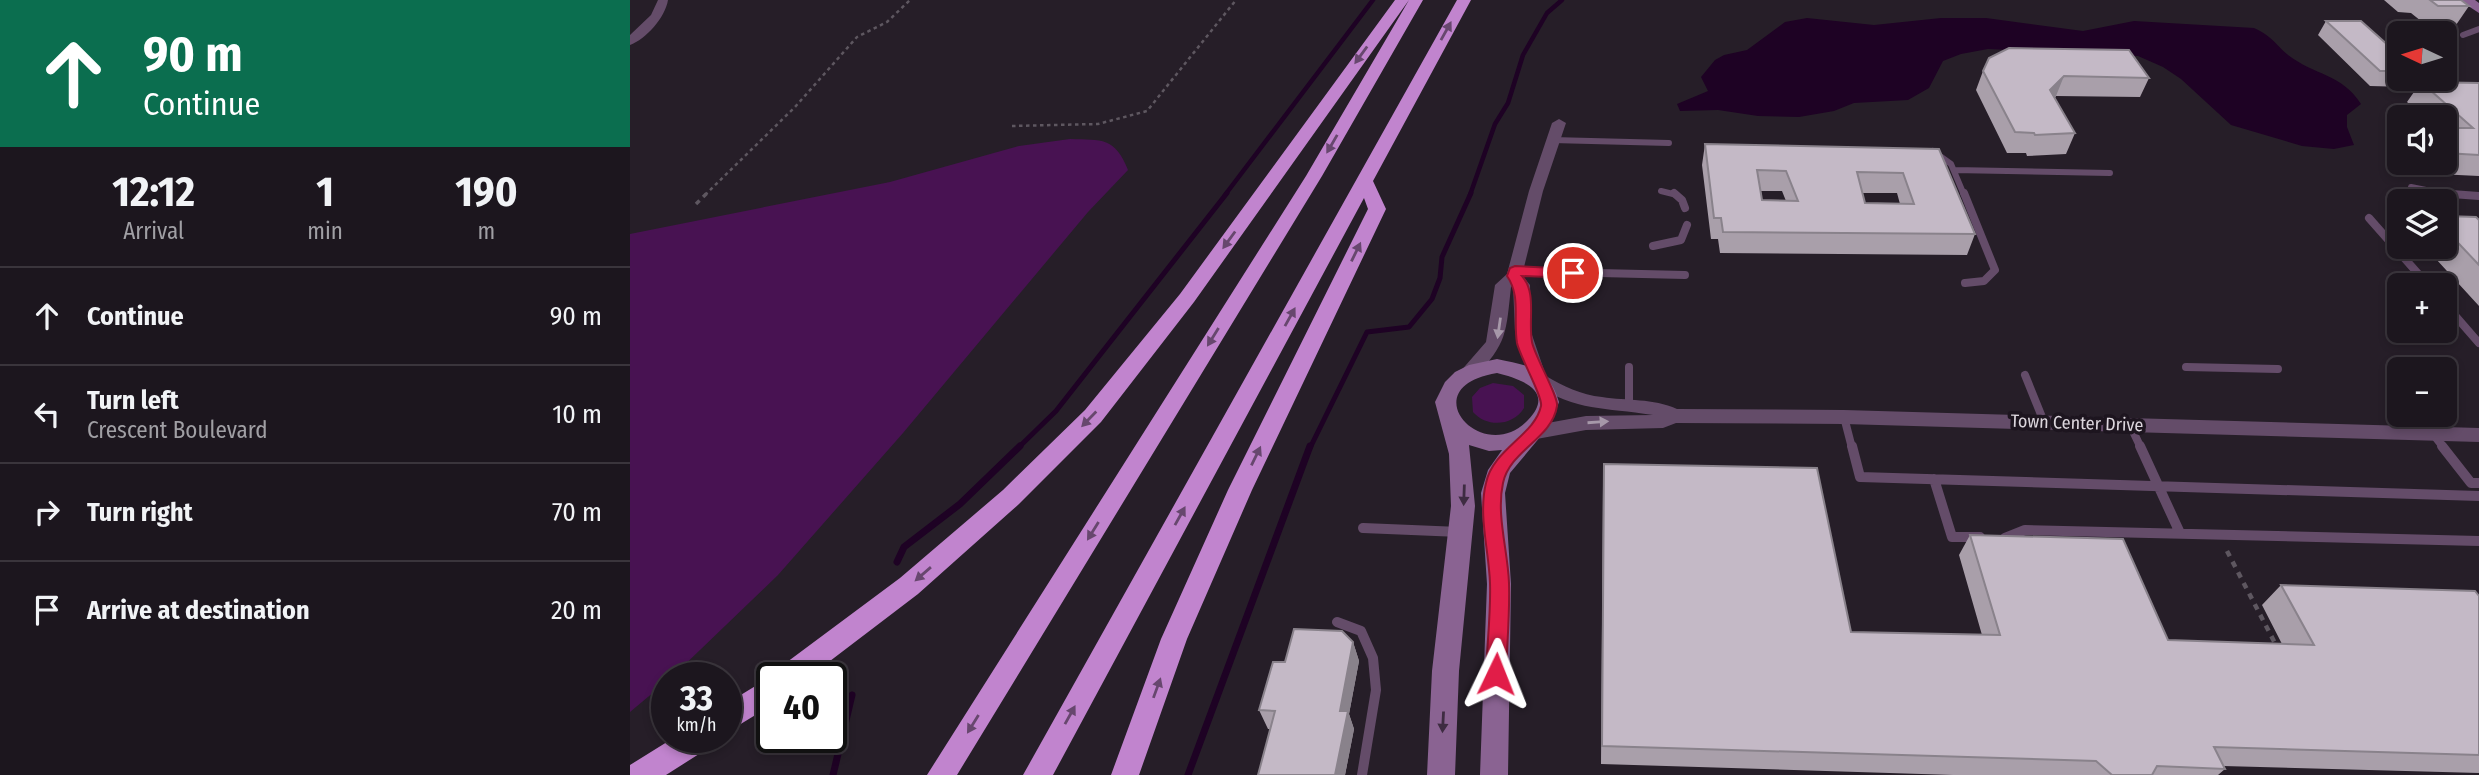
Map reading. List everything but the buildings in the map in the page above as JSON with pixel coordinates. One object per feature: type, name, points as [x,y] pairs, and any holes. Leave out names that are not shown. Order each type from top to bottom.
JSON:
[{"type":"highway","points":[[808,662],[909,586],[1011,497],[1093,416],[1187,298],[1402,0]]},
{"type":"highway","points":[[941,775],[1306,187],[1416,0]]},
{"type":"highway","points":[[1037,775],[1464,0]]},
{"type":"highway","points":[[1125,775],[1174,639],[1234,502],[1377,209],[1365,181]]},
{"type":"highway","points":[[640,775],[675,753]]},
{"type":"street","points":[[630,42],[656,16],[663,0]]},
{"type":"street","points":[[2466,0],[2479,9]]},
{"type":"street","points":[[1529,434],[1502,442],[1489,442],[1465,435],[1448,419],[1446,399],[1458,380],[1487,356],[1497,342],[1503,285],[1515,274],[1559,122]]},
{"type":"street","points":[[1494,775],[1499,584],[1493,493],[1499,470],[1540,425],[1549,407],[1549,397],[1539,380],[1523,332],[1522,285],[1515,274]]},
{"type":"street","points":[[1468,373],[1482,368],[1505,367],[1526,372],[1539,380]]},
{"type":"street","name":"Town Center Drive","points":[[1539,380],[1571,397],[1600,404],[1661,408],[1674,416]]},
{"type":"street","name":"Town Center Drive","points":[[1529,434],[1586,423],[1663,421],[1674,416],[1844,417],[2479,435]]},
{"type":"street","points":[[1441,775],[1449,635],[1462,532],[1464,465],[1455,428]]},
{"type":"lane","points":[[2463,36],[2479,29]]},
{"type":"lane","points":[[1552,139],[1669,143]]},
{"type":"lane","points":[[1921,149],[1940,153],[1947,158],[1995,270],[1984,281],[1965,283]]},
{"type":"lane","points":[[1954,170],[2110,173]]},
{"type":"lane","points":[[2411,187],[2445,195],[2479,196]]},
{"type":"lane","points":[[1661,191],[1676,193],[1682,197],[1685,208]]},
{"type":"lane","points":[[2369,218],[2417,273]]},
{"type":"lane","points":[[1653,246],[1683,239],[1687,225]]},
{"type":"lane","points":[[1515,274],[1685,275]]},
{"type":"lane","points":[[2457,318],[2479,343]]},
{"type":"lane","points":[[1629,367],[1629,407]]},
{"type":"lane","points":[[2186,367],[2278,369]]},
{"type":"lane","points":[[2025,375],[2043,422]]},
{"type":"lane","points":[[1844,417],[1860,477],[2479,494],[2475,483],[2432,434]]},
{"type":"lane","points":[[2130,425],[2180,533]]},
{"type":"lane","points":[[1934,479],[1952,537],[1987,537]]},
{"type":"lane","points":[[1363,528],[1462,532]]},
{"type":"lane","points":[[1998,538],[2010,538],[2025,530],[2479,541]]},
{"type":"lane","points":[[1337,622],[1361,631],[1373,658],[1376,690],[1362,775]]},
{"type":"path","points":[[696,204],[795,107],[857,37],[887,22],[910,0]]},
{"type":"path","points":[[1012,126],[1097,123],[1130,119],[1147,111],[1236,0]]},
{"type":"path","points":[[2227,551],[2278,649]]},
{"type":"shaded area","points":[[1807,18],[1874,25],[1941,18],[1986,18],[2083,31],[2134,21],[2254,28],[2298,62],[2345,86],[2353,94],[2361,104],[2347,115],[2347,127],[2354,145],[2334,149],[2302,146],[2231,125],[2181,79],[2138,56],[1988,49],[1961,54],[1943,61],[1929,88],[1908,100],[1854,103],[1834,111],[1799,117],[1758,116],[1718,110],[1680,111],[1677,104],[1708,91],[1701,77],[1715,60],[1747,50],[1785,22]]},
{"type":"shaded area","points":[[1070,139],[1106,142],[1118,151],[1128,170],[1088,212],[903,433],[778,575],[687,662],[651,662],[651,694],[630,712],[630,234],[890,182],[1019,146]]},
{"type":"shaded area","points":[[1493,383],[1513,386],[1524,395],[1524,408],[1519,414],[1500,423],[1485,421],[1473,412],[1472,397],[1480,388]]},
{"type":"waterway","points":[[1225,195],[1373,0]]},
{"type":"waterway","points":[[1470,195],[1495,124],[1508,103],[1523,55],[1547,13],[1562,0]]},
{"type":"waterway","points":[[1018,448],[1056,411],[1227,193]]},
{"type":"waterway","points":[[1310,448],[1367,332],[1409,327],[1432,299],[1440,278],[1442,257],[1471,193]]},
{"type":"waterway","points":[[897,562],[904,547],[960,504],[1020,446]]},
{"type":"waterway","points":[[1188,775],[1310,446]]},
{"type":"waterway","points":[[833,775],[852,695]]},
{"type":"route","points":[[1496,674],[1499,584],[1492,505],[1494,481],[1506,459],[1527,435],[1540,425],[1549,407],[1546,388],[1538,379],[1525,342],[1522,285],[1514,276],[1515,271],[1573,273]]}]
